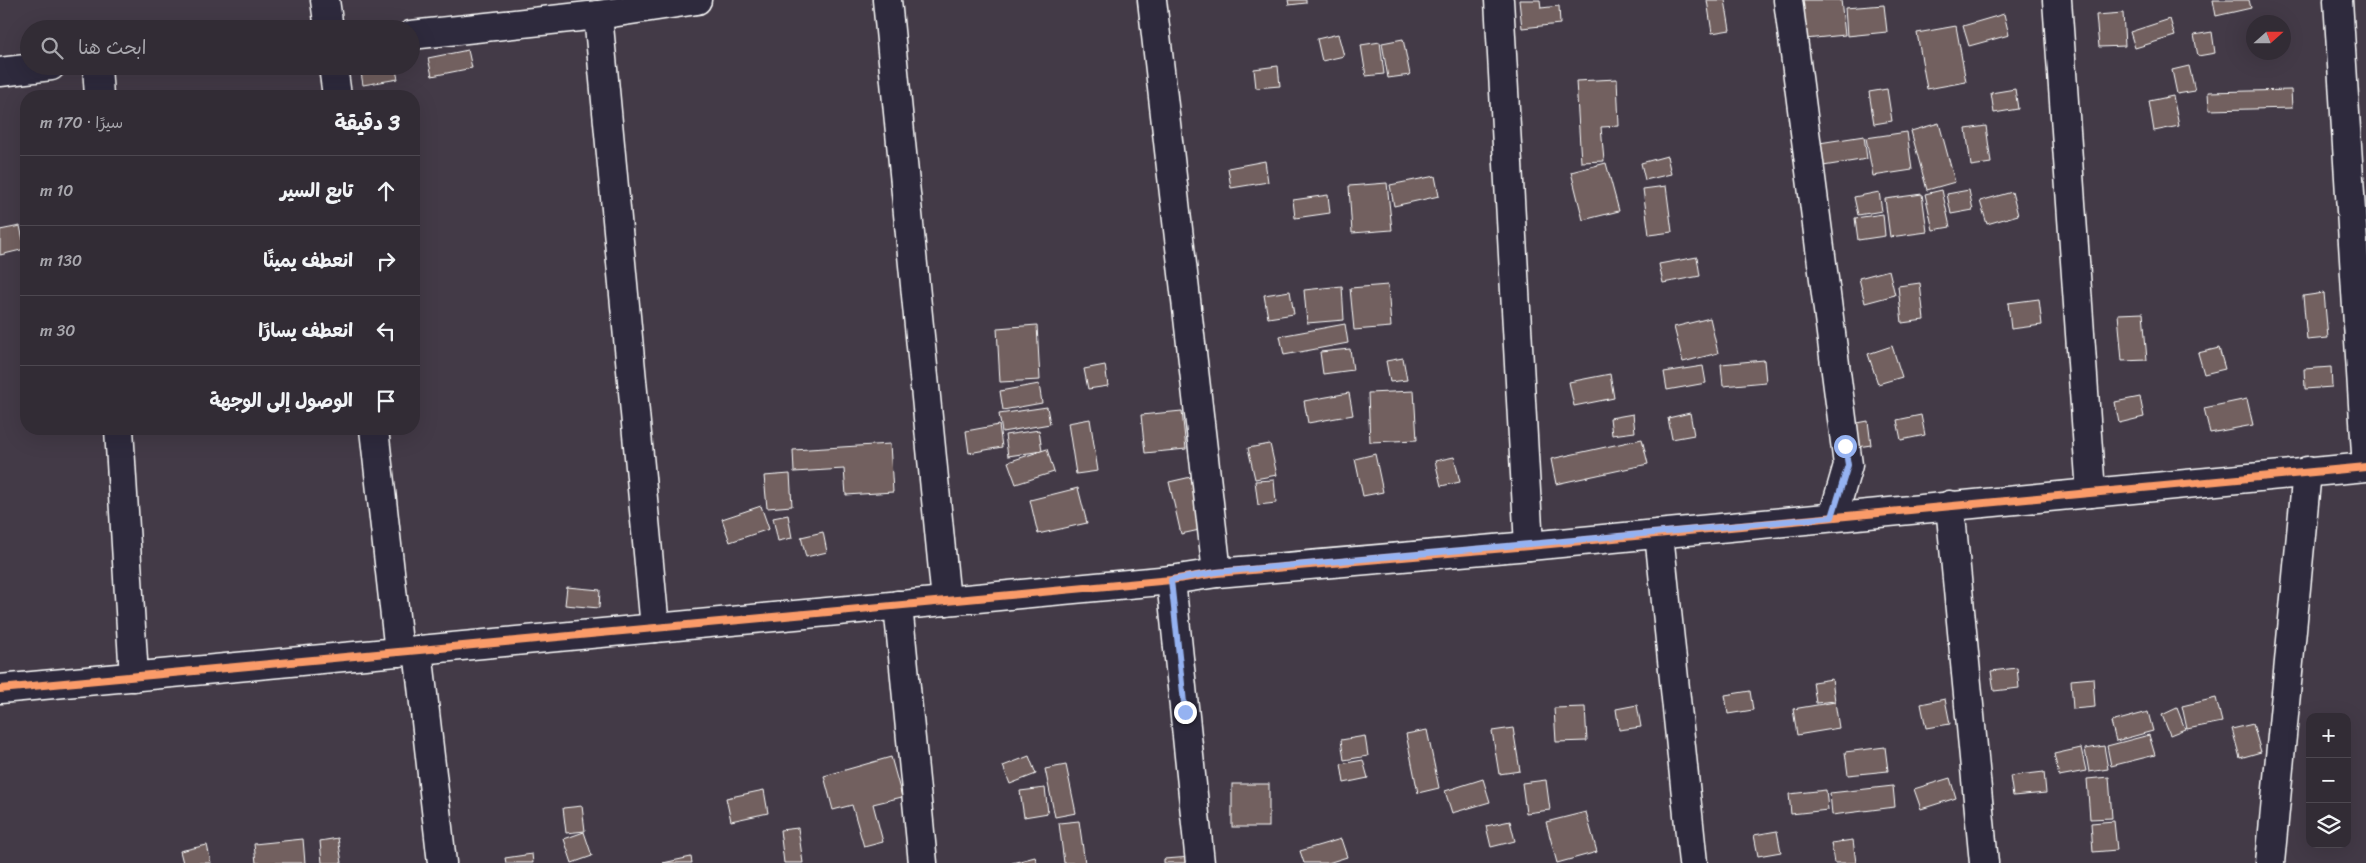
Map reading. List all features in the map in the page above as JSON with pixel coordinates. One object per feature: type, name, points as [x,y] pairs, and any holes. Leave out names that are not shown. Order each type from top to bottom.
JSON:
[{"type":"street","points":[[325,0],[328,20]]},
{"type":"street","points":[[420,34],[598,15],[697,0]]},
{"type":"street","points":[[887,0],[946,601]]},
{"type":"street","points":[[1152,0],[1217,572]]},
{"type":"street","points":[[1499,0],[1529,546]]},
{"type":"street","points":[[1788,0],[1848,465],[1832,517]]},
{"type":"street","points":[[2056,0],[2091,493]]},
{"type":"street","points":[[2338,0],[2366,453]]},
{"type":"street","points":[[598,15],[655,628]]},
{"type":"street","points":[[0,72],[20,70]]},
{"type":"street","points":[[98,75],[99,90]]},
{"type":"street","points":[[335,75],[336,90]]},
{"type":"street","points":[[119,435],[134,677]]},
{"type":"street","points":[[375,435],[442,863]]},
{"type":"street","points":[[0,689],[1171,580],[1217,572],[1529,546],[2307,471],[2366,467]]},
{"type":"street","points":[[2270,863],[2307,471]]},
{"type":"street","points":[[1950,505],[1984,863]]},
{"type":"street","points":[[1659,534],[1693,863]]},
{"type":"street","points":[[1171,580],[1200,863]]},
{"type":"street","points":[[898,605],[923,863]]},
{"type":"building","points":[[1288,0],[1306,0],[1306,3],[1289,5]]},
{"type":"building","points":[[1519,0],[1540,0],[1541,8],[1559,6],[1560,24],[1522,28]]},
{"type":"building","points":[[1707,0],[1725,0],[1730,30],[1712,33]]},
{"type":"building","points":[[1801,0],[1841,0],[1845,35],[1805,39]]},
{"type":"building","points":[[2213,0],[2249,0],[2251,8],[2216,16]]},
{"type":"building","points":[[1884,5],[1887,32],[1847,36],[1845,8]]},
{"type":"building","points":[[2123,13],[2125,46],[2099,47],[2096,15]]},
{"type":"building","points":[[2004,14],[2009,35],[1969,46],[1963,26]]},
{"type":"building","points":[[2170,19],[2175,36],[2135,48],[2130,32]]},
{"type":"building","points":[[1956,26],[1966,82],[1927,89],[1917,33]]},
{"type":"building","points":[[2212,32],[2215,53],[2198,56],[2194,35]]},
{"type":"building","points":[[1338,34],[1344,56],[1322,61],[1317,39]]},
{"type":"building","points":[[1403,39],[1410,75],[1388,78],[1382,43]]},
{"type":"building","points":[[1380,42],[1384,74],[1366,76],[1361,45]]},
{"type":"building","points":[[468,50],[472,68],[432,76],[428,58]]},
{"type":"building","points":[[1278,66],[1280,86],[1256,88],[1254,69]]},
{"type":"building","points":[[2189,66],[2195,91],[2177,94],[2172,70]]},
{"type":"building","points":[[361,75],[397,75],[398,79],[363,85]]},
{"type":"building","points":[[1617,79],[1619,126],[1601,127],[1604,161],[1581,162],[1576,81]]},
{"type":"building","points":[[1887,89],[1892,121],[1874,124],[1869,92]]},
{"type":"building","points":[[2015,89],[2018,109],[1994,113],[1991,93]]},
{"type":"building","points":[[2291,90],[2292,108],[2209,110],[2208,92]]},
{"type":"building","points":[[2173,96],[2179,126],[2154,131],[2149,101]]},
{"type":"building","points":[[1939,123],[1955,182],[1927,190],[1911,131]]},
{"type":"building","points":[[1986,126],[1991,163],[1971,166],[1966,129]]},
{"type":"building","points":[[1907,132],[1912,170],[1873,176],[1866,138]]},
{"type":"building","points":[[1864,136],[1867,159],[1817,167],[1813,144]]},
{"type":"building","points":[[1667,156],[1671,174],[1645,180],[1641,163]]},
{"type":"building","points":[[1265,161],[1268,182],[1231,188],[1228,168]]},
{"type":"building","points":[[1606,163],[1619,211],[1583,220],[1571,172]]},
{"type":"building","points":[[1435,176],[1439,196],[1394,206],[1390,185]]},
{"type":"building","points":[[1387,183],[1392,230],[1352,233],[1349,186]]},
{"type":"building","points":[[1666,186],[1672,232],[1649,235],[1643,189]]},
{"type":"building","points":[[1942,190],[1950,227],[1933,230],[1925,194]]},
{"type":"building","points":[[1969,190],[1973,210],[1951,214],[1947,194]]},
{"type":"building","points":[[1879,192],[1882,211],[1858,215],[1854,197]]},
{"type":"building","points":[[2012,192],[2018,215],[1987,224],[1980,201]]},
{"type":"building","points":[[1922,194],[1927,232],[1890,237],[1885,199]]},
{"type":"building","points":[[1328,195],[1330,213],[1295,218],[1293,200]]},
{"type":"building","points":[[1883,214],[1885,236],[1858,240],[1855,218]]},
{"type":"building","points":[[20,226],[20,250],[0,255],[0,230]]},
{"type":"building","points":[[1697,257],[1700,276],[1663,283],[1659,264]]},
{"type":"building","points":[[1889,270],[1895,295],[1865,303],[1859,278]]},
{"type":"building","points":[[1920,283],[1924,320],[1902,323],[1898,286]]},
{"type":"building","points":[[1388,285],[1391,327],[1354,330],[1350,288]]},
{"type":"building","points":[[1342,286],[1344,320],[1307,323],[1304,290]]},
{"type":"building","points":[[1290,291],[1294,314],[1268,318],[1264,295]]},
{"type":"building","points":[[2324,293],[2328,338],[2307,340],[2303,296]]},
{"type":"building","points":[[2039,299],[2042,325],[2011,329],[2008,303]]},
{"type":"building","points":[[2143,313],[2147,360],[2122,361],[2118,314]]},
{"type":"building","points":[[1710,318],[1718,353],[1683,362],[1674,327]]},
{"type":"building","points":[[1345,324],[1348,343],[1284,355],[1280,336]]},
{"type":"building","points":[[1037,325],[1040,380],[1000,382],[997,328]]},
{"type":"building","points":[[1892,346],[1902,377],[1878,384],[1868,354]]},
{"type":"building","points":[[2219,348],[2225,369],[2204,374],[2198,353]]},
{"type":"building","points":[[1350,349],[1353,370],[1323,374],[1320,352]]},
{"type":"building","points":[[1403,358],[1407,380],[1390,382],[1386,361]]},
{"type":"building","points":[[1764,360],[1766,382],[1723,386],[1721,364]]},
{"type":"building","points":[[1105,365],[1108,386],[1088,389],[1084,369]]},
{"type":"building","points":[[1703,366],[1706,383],[1667,390],[1664,372]]},
{"type":"building","points":[[2331,367],[2332,387],[2305,389],[2304,369]]},
{"type":"building","points":[[1610,374],[1614,398],[1574,406],[1569,382]]},
{"type":"building","points":[[1039,384],[1042,403],[1003,410],[1000,391]]},
{"type":"building","points":[[1414,391],[1417,440],[1370,442],[1368,393]]},
{"type":"building","points":[[1349,393],[1353,415],[1308,423],[1304,401]]},
{"type":"building","points":[[2140,397],[2144,417],[2119,423],[2115,402]]},
{"type":"building","points":[[2247,399],[2253,425],[2210,433],[2204,408]]},
{"type":"building","points":[[1047,407],[1050,424],[1002,432],[999,414]]},
{"type":"building","points":[[1182,411],[1186,449],[1145,453],[1141,415]]},
{"type":"building","points":[[1690,413],[1694,435],[1672,439],[1668,418]]},
{"type":"building","points":[[1633,414],[1635,432],[1612,435],[1610,418]]},
{"type":"building","points":[[1921,415],[1925,435],[1901,440],[1897,420]]},
{"type":"building","points":[[1090,419],[1098,471],[1076,474],[1068,423]]},
{"type":"building","points":[[1868,421],[1871,445],[1851,448],[1847,425]]},
{"type":"building","points":[[999,425],[1002,447],[969,453],[966,431]]},
{"type":"building","points":[[1039,430],[1042,451],[1008,456],[1005,435]]},
{"type":"building","points":[[1642,439],[1648,464],[1556,484],[1551,459]]},
{"type":"building","points":[[890,444],[893,492],[846,495],[844,469],[794,472],[793,450]]},
{"type":"building","points":[[1270,444],[1277,475],[1255,479],[1248,448]]},
{"type":"building","points":[[1047,449],[1054,472],[1016,484],[1008,462]]},
{"type":"building","points":[[1375,454],[1383,492],[1363,496],[1355,459]]},
{"type":"building","points":[[1454,457],[1460,482],[1441,486],[1435,461]]},
{"type":"building","points":[[790,474],[792,506],[767,508],[764,476]]},
{"type":"building","points":[[1191,477],[1204,529],[1181,534],[1169,482]]},
{"type":"building","points":[[1274,480],[1276,503],[1258,505],[1255,481]]},
{"type":"building","points":[[1078,488],[1087,523],[1038,534],[1030,500]]},
{"type":"building","points":[[761,506],[769,529],[730,542],[722,519]]},
{"type":"building","points":[[788,515],[792,538],[778,541],[773,518]]},
{"type":"building","points":[[823,532],[827,552],[806,557],[801,537]]},
{"type":"building","points":[[567,587],[600,590],[599,608],[565,605]]},
{"type":"building","points":[[2017,668],[2019,688],[1994,691],[1991,671]]},
{"type":"building","points":[[2093,678],[2095,707],[2073,709],[2071,680]]},
{"type":"building","points":[[1832,679],[1835,701],[1816,703],[1813,682]]},
{"type":"building","points":[[1750,691],[1753,710],[1728,714],[1725,695]]},
{"type":"building","points":[[2216,698],[2222,722],[2187,729],[2182,706]]},
{"type":"building","points":[[1945,699],[1950,724],[1926,728],[1921,704]]},
{"type":"building","points":[[1835,702],[1839,728],[1797,735],[1793,709]]},
{"type":"building","points":[[1637,705],[1641,727],[1619,730],[1616,709]]},
{"type":"building","points":[[1585,707],[1587,741],[1556,742],[1554,708]]},
{"type":"building","points":[[2177,708],[2185,729],[2170,735],[2162,715]]},
{"type":"building","points":[[2148,712],[2153,731],[2116,741],[2111,722]]},
{"type":"building","points":[[2253,724],[2261,752],[2240,758],[2232,729]]},
{"type":"building","points":[[1513,728],[1520,771],[1499,774],[1492,731]]},
{"type":"building","points":[[1427,730],[1439,788],[1418,793],[1406,734]]},
{"type":"building","points":[[2149,735],[2155,755],[2111,766],[2107,746]]},
{"type":"building","points":[[1365,736],[1368,756],[1344,760],[1341,740]]},
{"type":"building","points":[[2104,746],[2108,769],[2089,772],[2085,749]]},
{"type":"building","points":[[1885,747],[1888,771],[1848,775],[1845,752]]},
{"type":"building","points":[[2081,748],[2086,771],[2059,776],[2054,754]]},
{"type":"building","points":[[1029,756],[1036,774],[1010,784],[1003,766]]},
{"type":"building","points":[[891,757],[902,797],[873,804],[883,842],[864,847],[852,805],[833,810],[824,776]]},
{"type":"building","points":[[1363,760],[1368,778],[1344,783],[1341,764]]},
{"type":"building","points":[[1066,765],[1076,813],[1055,817],[1045,769]]},
{"type":"building","points":[[2044,772],[2046,793],[2013,796],[2010,776]]},
{"type":"building","points":[[2109,777],[2112,818],[2090,819],[2087,779]]},
{"type":"building","points":[[1950,778],[1956,798],[1921,809],[1914,789]]},
{"type":"building","points":[[1483,779],[1490,802],[1452,813],[1445,791]]},
{"type":"building","points":[[1546,780],[1550,810],[1526,813],[1522,783]]},
{"type":"building","points":[[1232,784],[1269,784],[1269,827],[1232,827]]},
{"type":"building","points":[[1893,786],[1895,807],[1832,815],[1830,793]]},
{"type":"building","points":[[1045,788],[1048,813],[1024,817],[1020,791]]},
{"type":"building","points":[[764,790],[768,813],[731,821],[726,798]]},
{"type":"building","points":[[1826,790],[1828,810],[1791,814],[1789,794]]},
{"type":"building","points":[[582,806],[585,831],[566,833],[563,808]]},
{"type":"building","points":[[1586,812],[1597,852],[1557,863],[1546,822]]},
{"type":"building","points":[[1079,821],[1085,863],[1064,863],[1059,823]]},
{"type":"building","points":[[1510,821],[1515,841],[1491,847],[1486,826]]},
{"type":"building","points":[[2114,821],[2117,850],[2093,852],[2091,823]]},
{"type":"building","points":[[798,828],[803,863],[784,863],[780,830]]},
{"type":"building","points":[[1777,831],[1781,852],[1758,856],[1754,835]]},
{"type":"building","points":[[584,832],[592,856],[572,863],[564,839]]},
{"type":"building","points":[[338,838],[342,863],[322,863],[320,841]]},
{"type":"building","points":[[303,839],[305,863],[256,863],[254,844]]},
{"type":"building","points":[[1341,839],[1347,857],[1328,863],[1304,863],[1300,851]]},
{"type":"building","points":[[1853,840],[1856,863],[1834,863],[1831,843]]},
{"type":"building","points":[[207,845],[211,863],[183,863],[180,851]]},
{"type":"building","points":[[532,854],[533,863],[506,863],[505,858]]},
{"type":"building","points":[[691,857],[692,863],[663,863]]},
{"type":"building","points":[[1035,857],[1037,863],[1012,863]]},
{"type":"building","points":[[1192,857],[1193,863],[1164,863],[1164,859]]},
{"type":"cycle path","points":[[0,689],[1171,580],[1217,573],[1529,546],[2366,467]]},
{"type":"route","points":[[1185,712],[1171,580],[1217,572],[1529,546],[1832,517],[1848,465],[1845,446]]}]
